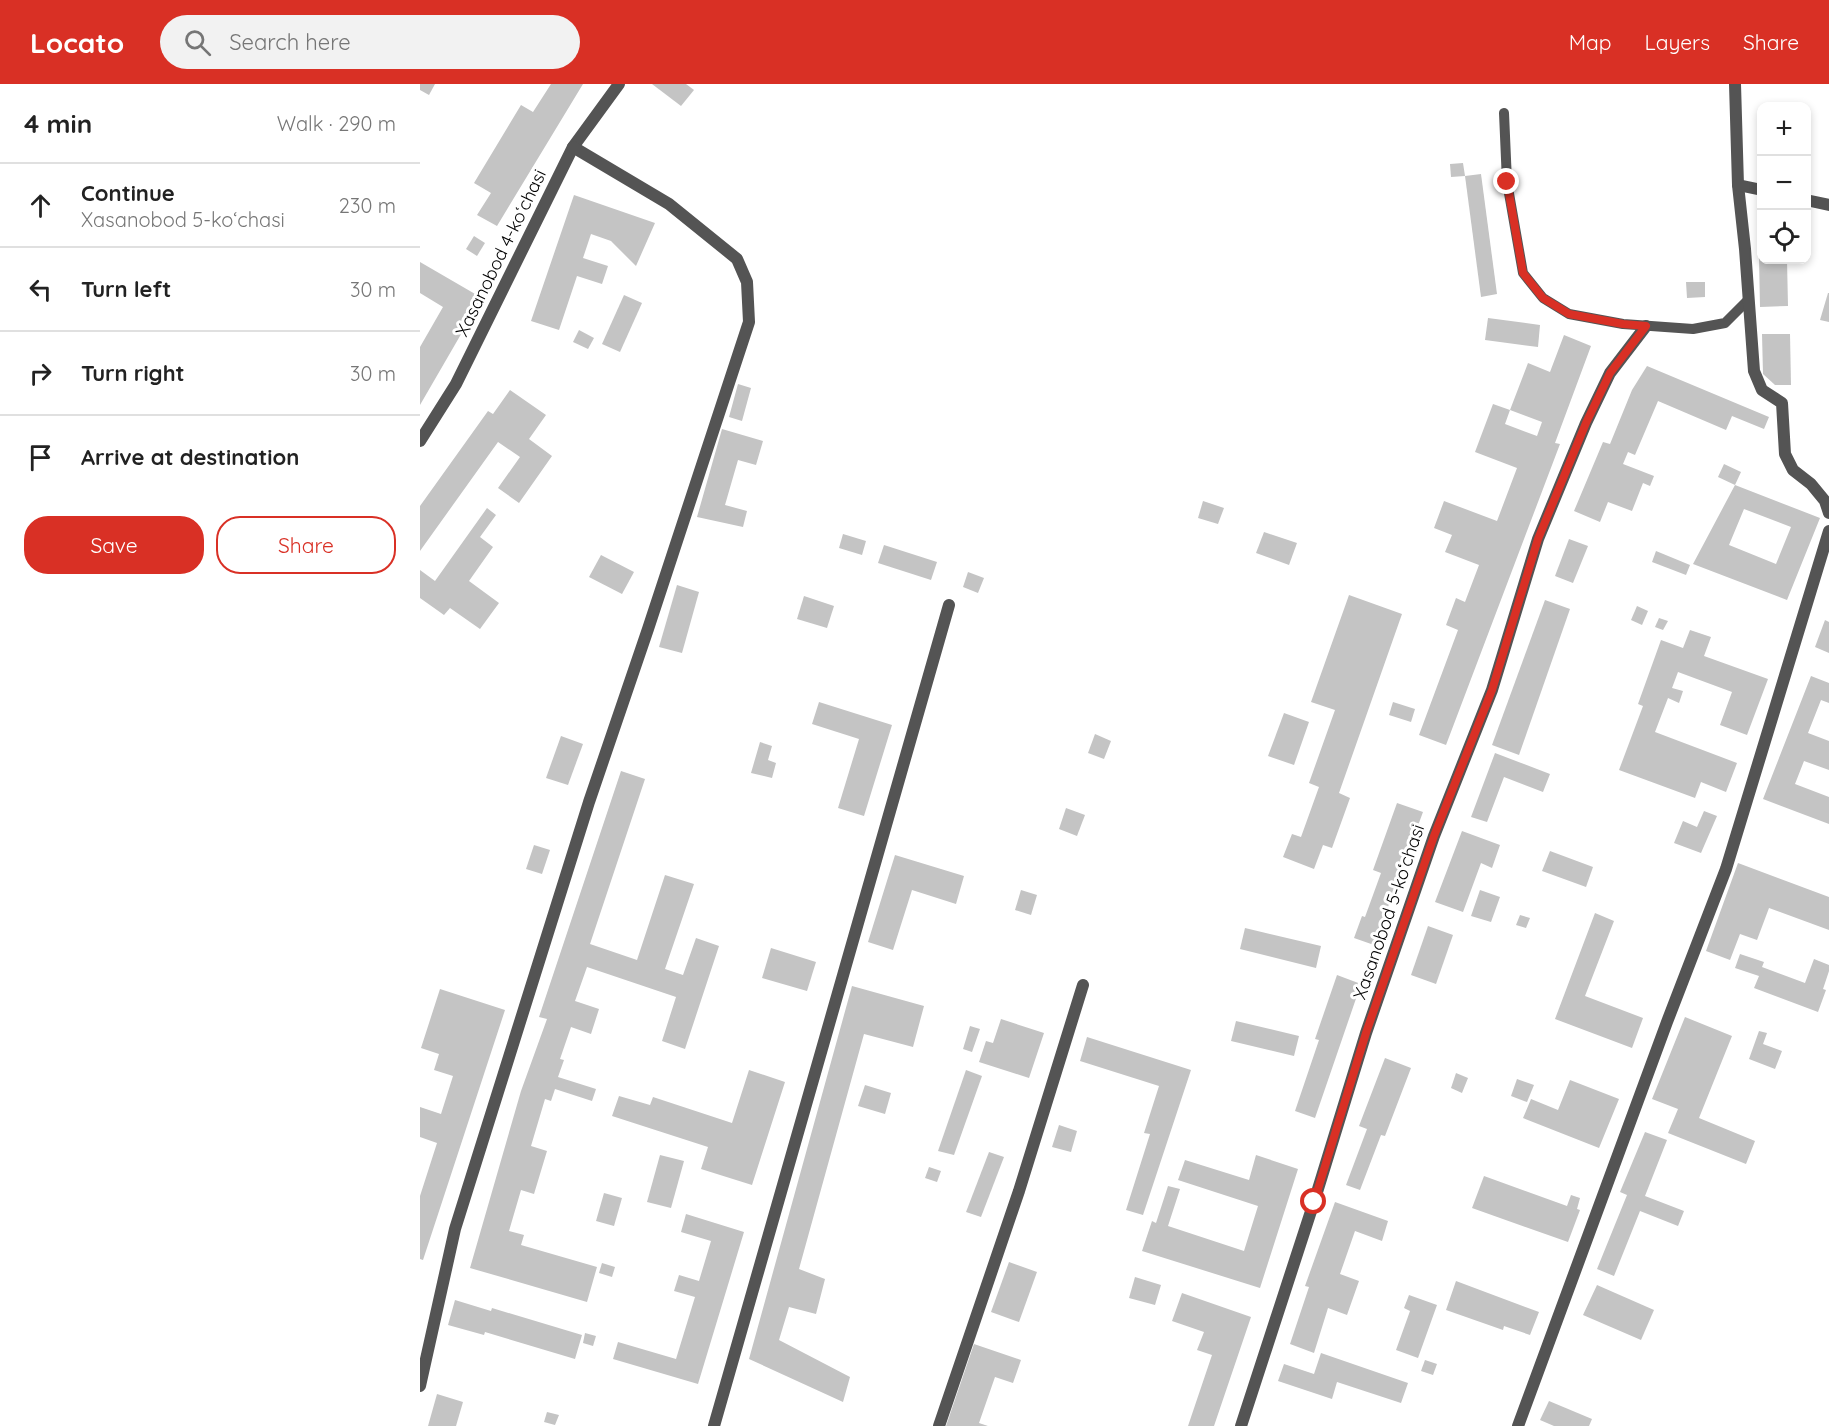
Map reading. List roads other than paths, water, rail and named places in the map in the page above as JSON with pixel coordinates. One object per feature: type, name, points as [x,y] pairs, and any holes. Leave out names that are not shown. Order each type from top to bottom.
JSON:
[{"type":"street","name":"Xasanobod 4-koʻchasi","points":[[420,441],[456,384],[573,147],[619,84]]},
{"type":"street","points":[[1735,84],[1738,185],[1754,370],[1762,390],[1782,403],[1785,454],[1793,470],[1825,501],[1829,513]]},
{"type":"street","points":[[420,1386],[455,1229],[589,802],[749,322],[747,282],[737,259],[669,204],[573,147]]},
{"type":"street","points":[[1738,185],[1757,189]]},
{"type":"street","points":[[1811,201],[1829,206]]},
{"type":"street","name":"Xasanobod 5-koʻchasi","points":[[1241,1426],[1366,1033],[1434,836],[1492,690],[1538,539],[1586,423],[1610,373],[1646,326]]},
{"type":"street","points":[[1518,1426],[1726,869],[1829,531]]},
{"type":"street","points":[[714,1426],[950,605]]},
{"type":"street","points":[[939,1426],[1019,1191],[1083,985]]},
{"type":"lane","points":[[1504,113],[1507,182],[1523,273],[1543,298],[1569,314],[1623,324],[1693,329],[1725,322],[1749,298]]}]
